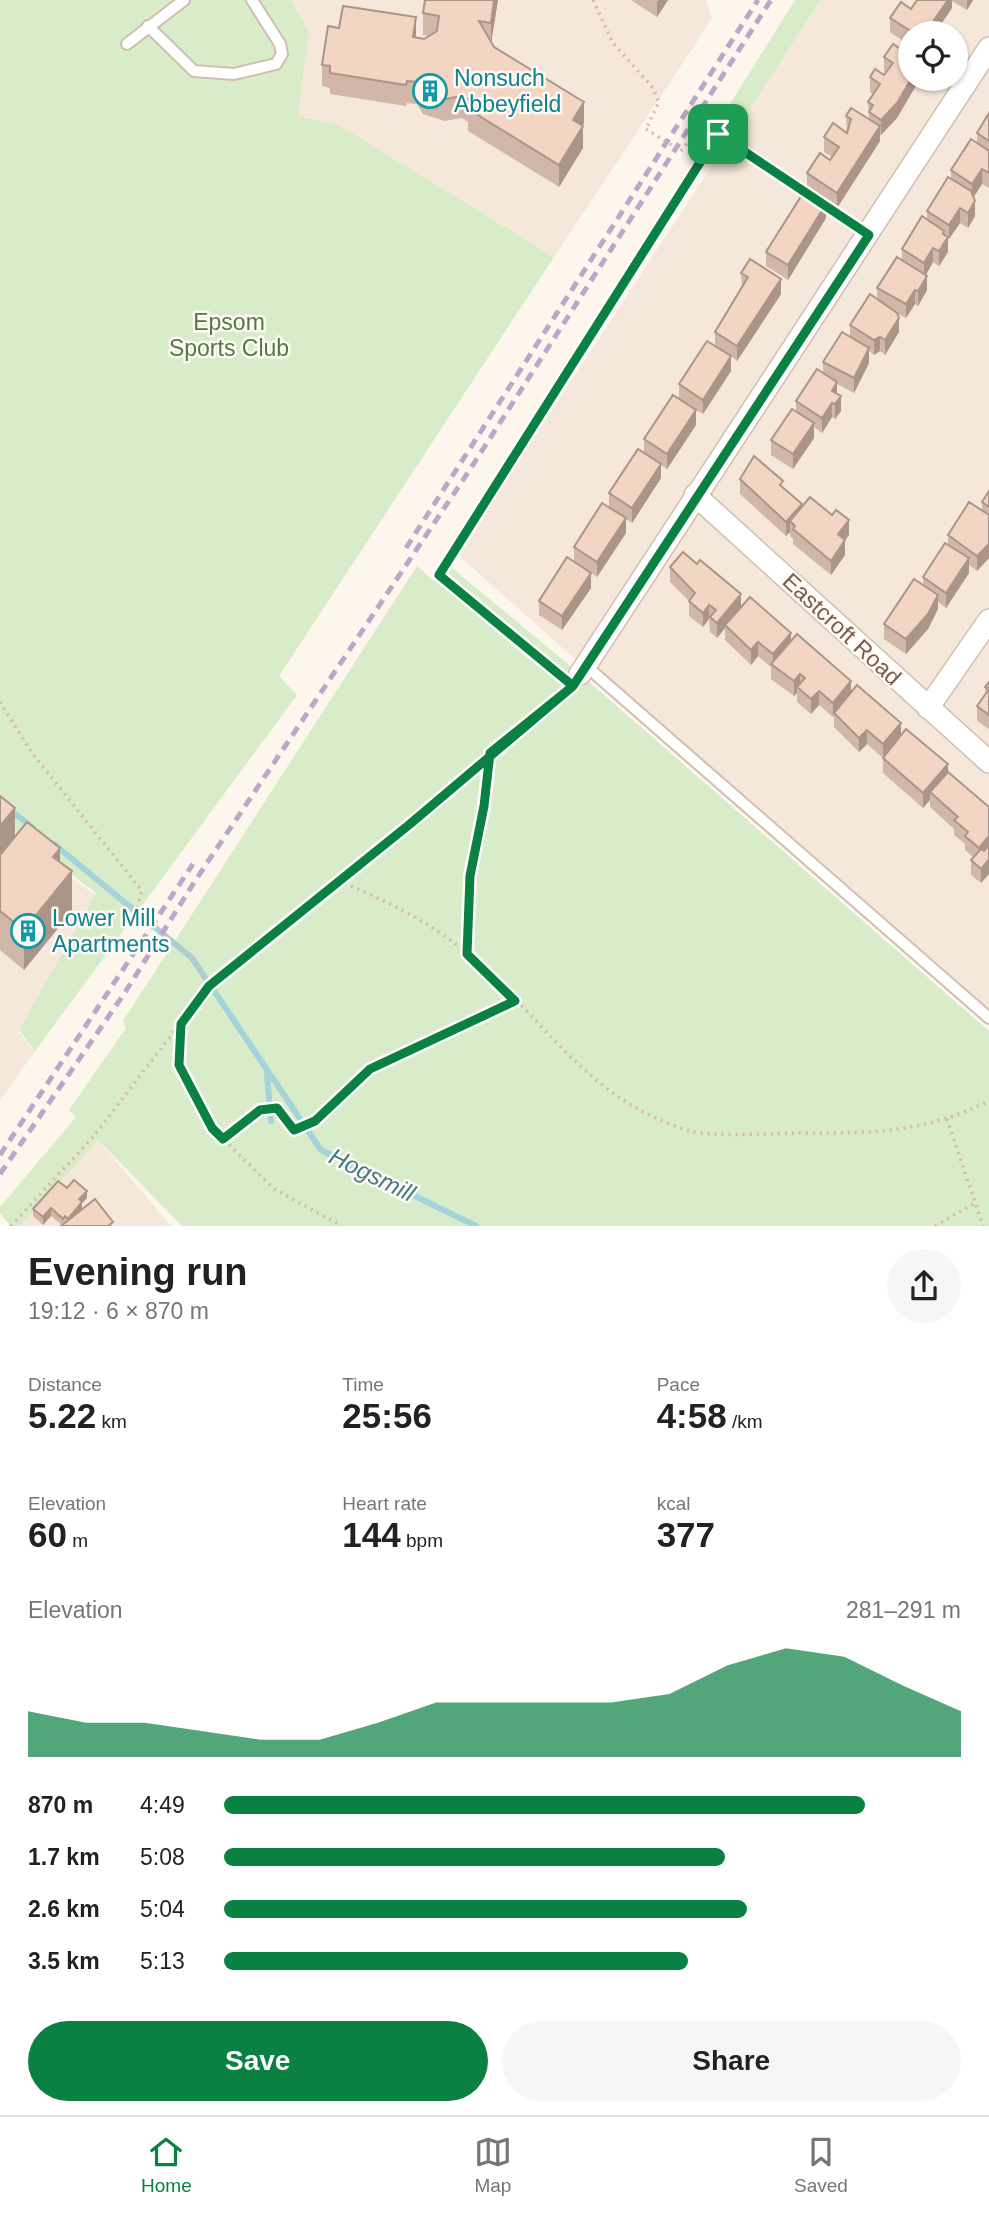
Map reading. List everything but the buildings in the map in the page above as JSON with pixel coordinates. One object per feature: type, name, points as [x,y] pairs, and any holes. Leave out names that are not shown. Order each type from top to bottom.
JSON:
[{"type":"street","points":[[580,675],[989,48]]},
{"type":"street","name":"Eastcroft Road","points":[[695,495],[989,762]]},
{"type":"street","points":[[928,708],[989,620]]},
{"type":"lane","points":[[127,44],[184,0]]},
{"type":"lane","points":[[148,26],[194,71],[234,74],[276,64],[282,54],[280,44],[252,0]]},
{"type":"lane","points":[[580,675],[989,1018]]},
{"type":"path","points":[[593,0],[613,43],[653,88],[659,102],[646,129],[681,151],[702,124],[810,196]]},
{"type":"path","points":[[11,1226],[93,1137],[209,986],[410,824],[580,675],[439,575],[718,134]]},
{"type":"path","points":[[822,204],[869,235]]},
{"type":"path","points":[[0,702],[32,753],[142,891],[137,909],[192,958],[209,986]]},
{"type":"path","points":[[467,954],[470,876],[484,806],[490,753]]},
{"type":"path","points":[[338,881],[386,900],[467,954],[561,1051],[606,1090],[636,1109],[689,1131],[886,1133],[947,1119],[989,1101]]},
{"type":"path","points":[[223,1139],[260,1110],[277,1108],[294,1130],[315,1121],[370,1069],[515,1001]]},
{"type":"path","points":[[181,1024],[179,1065],[212,1128],[274,1189],[342,1226]]},
{"type":"path","points":[[947,1119],[982,1226]]},
{"type":"path","points":[[935,1226],[975,1203]]},
{"type":"shaded area","points":[[291,0],[706,0],[712,19],[554,257],[339,125],[298,116],[309,32]]},
{"type":"shaded area","points":[[821,0],[989,0],[989,1012],[566,651],[457,554]]},
{"type":"shaded area","points":[[0,823],[97,897],[18,1032],[35,1051],[0,1101]]},
{"type":"shaded area","points":[[98,1140],[171,1226],[21,1226]]},
{"type":"green space","name":"Epsom Sports Club","points":[[0,0],[291,0],[309,32],[298,116],[339,125],[554,257],[279,676],[297,695],[35,1051],[19,1030],[96,893],[0,821]]},
{"type":"green space","points":[[795,0],[821,0],[741,122],[725,112]]},
{"type":"green space","points":[[446,563],[580,674],[989,1031],[989,1226],[182,1226],[98,1140],[21,1226],[10,1226],[0,1213],[0,1207],[76,1117],[69,1110],[126,1028],[123,1021],[417,566],[434,581]]},
{"type":"waterway","name":"Hogsmill","points":[[0,802],[32,827]]},
{"type":"waterway","name":"Hogsmill","points":[[54,844],[192,958],[321,1150],[476,1226]]},
{"type":"waterway","points":[[267,1074],[271,1121]]},
{"type":"railway","points":[[406,548],[758,0]]},
{"type":"railway","points":[[0,1174],[124,994],[195,881],[469,471],[771,0]]},
{"type":"railway","points":[[0,1155],[193,864]]},
{"type":"place","name":"Nonsuch Abbeyfield","points":[[430,91]]},
{"type":"place","name":"Lower Mill Apartments","points":[[28,931]]},
{"type":"route","points":[[718,134],[439,575],[573,686],[490,753],[410,824],[209,986],[181,1024],[179,1065],[212,1128],[223,1139],[260,1110],[277,1108],[294,1130],[315,1121],[370,1069],[515,1001],[467,954],[470,876],[484,806],[490,753],[531,720],[573,686],[695,495],[869,235],[718,134]]}]
